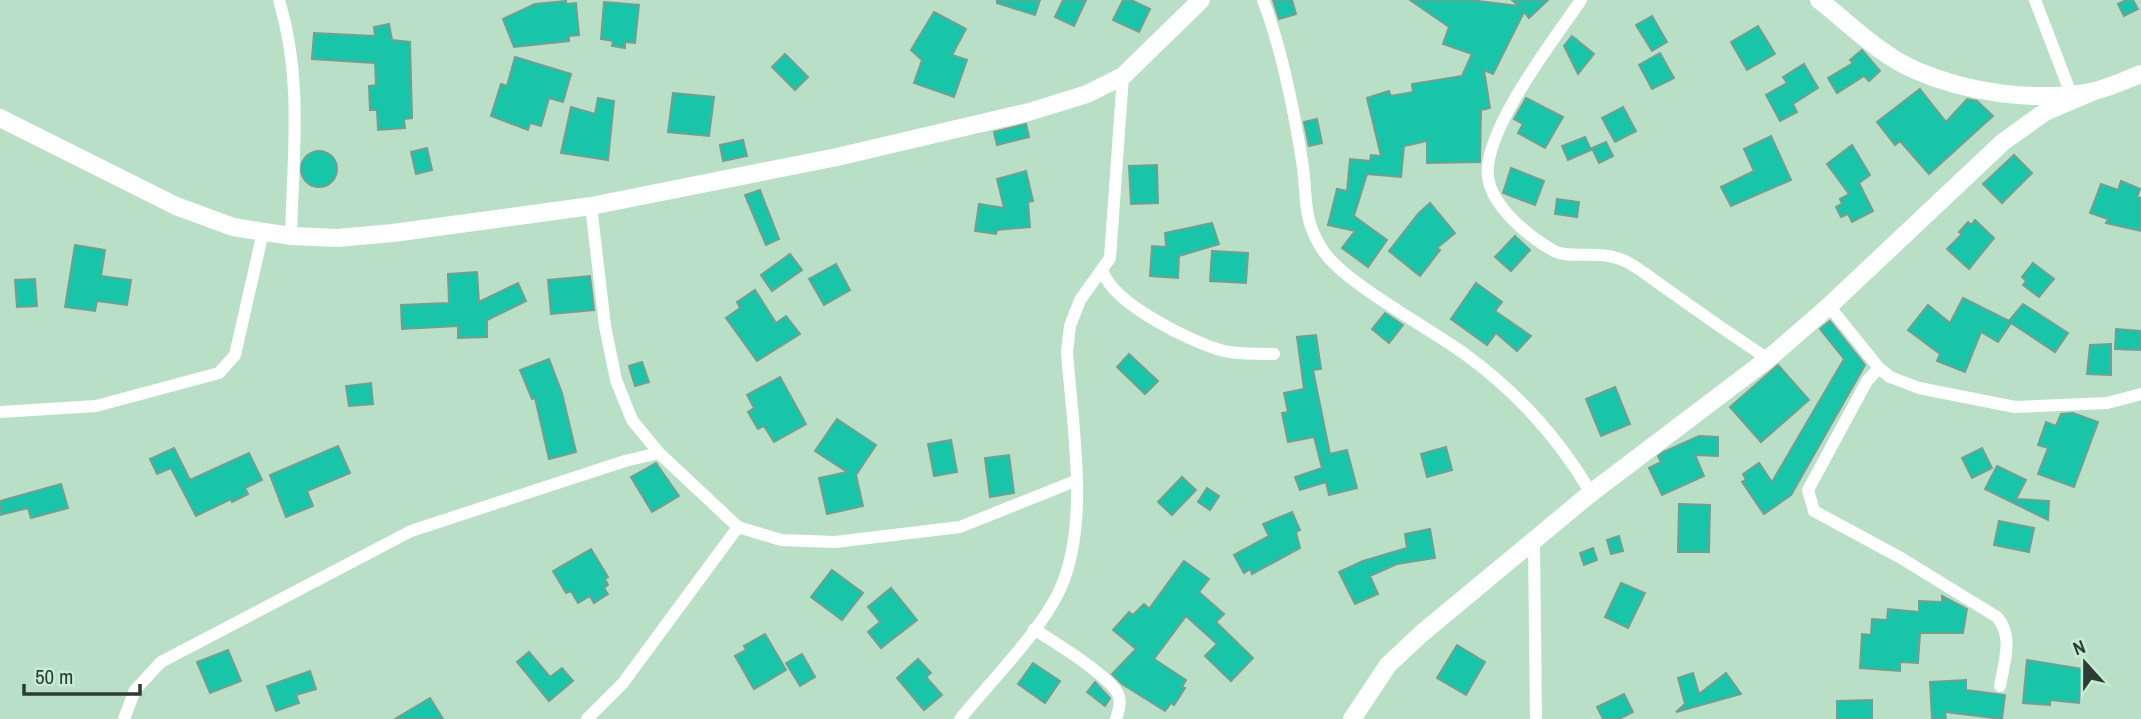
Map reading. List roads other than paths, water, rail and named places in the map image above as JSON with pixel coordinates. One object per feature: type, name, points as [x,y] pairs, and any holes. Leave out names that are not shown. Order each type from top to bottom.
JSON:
[{"type":"street","points":[[279,0],[290,36],[296,76],[290,236]]},
{"type":"street","points":[[0,118],[176,206],[233,227],[290,236],[337,238],[393,233],[591,206],[837,157],[1028,112],[1087,94],[1123,76],[1201,0]]},
{"type":"street","points":[[1263,0],[1302,163],[1303,201],[1310,229],[1326,256],[1350,276],[1467,355],[1505,386],[1545,426],[1591,493]]},
{"type":"street","points":[[1581,0],[1515,97],[1490,156],[1487,175],[1491,191],[1521,227],[1550,248],[1559,253],[1599,252],[1627,262],[1768,359]]},
{"type":"street","points":[[1819,0],[1873,43],[1915,70],[1967,86],[2015,95],[2092,92]]},
{"type":"street","points":[[2035,0],[2071,94]]},
{"type":"street","points":[[1352,719],[1388,665],[1421,634],[1591,493],[1768,359],[1829,306],[2003,142],[2045,112],[2141,74]]},
{"type":"street","points":[[960,719],[1034,628],[1061,589],[1072,557],[1078,517],[1067,352],[1070,326],[1080,300],[1103,272],[1110,258],[1123,76]]},
{"type":"street","points":[[591,206],[605,326],[616,380],[632,420],[659,453],[738,527],[781,540],[835,542],[960,527],[1075,481]]},
{"type":"street","points":[[0,412],[96,406],[219,373],[235,355],[263,232]]},
{"type":"street","points":[[1103,272],[1109,285],[1122,296],[1187,339],[1226,352],[1273,354]]},
{"type":"street","points":[[1829,306],[1879,368],[1891,377],[1919,388],[2015,407],[2107,403],[2141,394]]},
{"type":"street","points":[[1879,368],[1867,381],[1808,490],[1810,503],[1814,511],[1901,558],[1997,617],[2005,627],[2007,643],[2000,686]]},
{"type":"street","points":[[124,719],[135,690],[145,675],[161,662],[369,551],[459,513],[659,453]]},
{"type":"street","points":[[587,719],[622,683],[738,527]]},
{"type":"street","points":[[1534,542],[1536,719]]},
{"type":"street","points":[[1034,628],[1090,667],[1116,692],[1120,703],[1116,719]]}]
